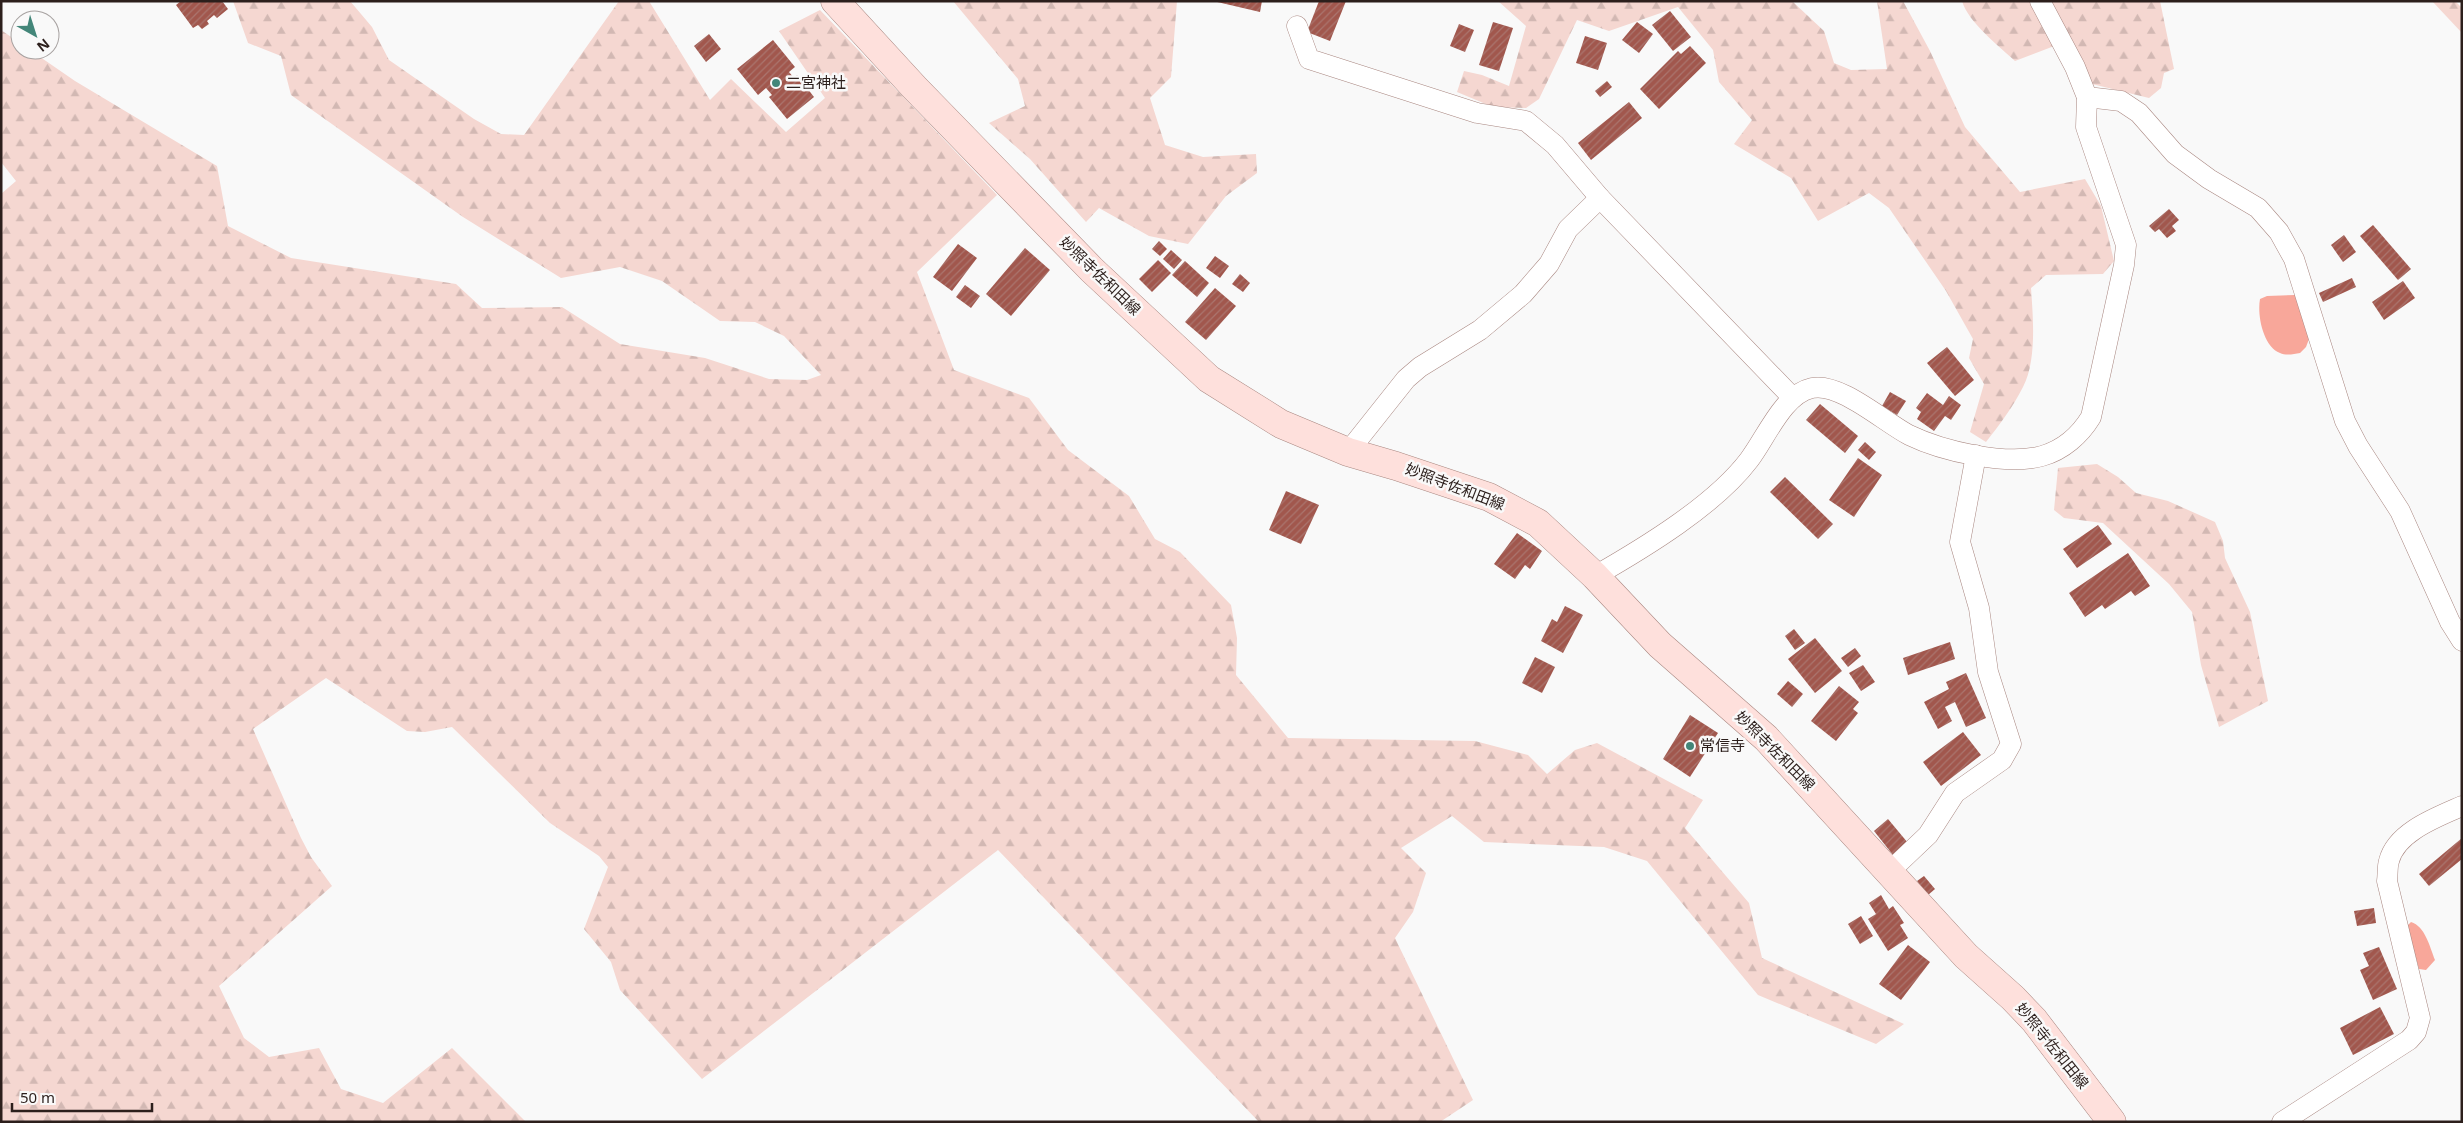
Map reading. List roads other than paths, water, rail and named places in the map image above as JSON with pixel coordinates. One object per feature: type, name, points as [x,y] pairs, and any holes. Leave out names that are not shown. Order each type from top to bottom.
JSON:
[{"type":"main road","name":"妙照寺佐和田線","points":[[838,2],[914,87],[1092,270],[1209,379],[1281,424],[1348,452],[1489,497],[1538,523],[1595,576],[1660,645],[1766,738],[1966,956],[2013,998],[2034,1020],[2112,1122]]},
{"type":"street","points":[[1595,576],[1633,554],[1721,491],[1748,461],[1792,397],[1812,388],[1835,390],[1910,435],[1937,446],[1976,455],[2017,459],[2042,456],[2080,434],[2091,417],[2124,265],[2126,245],[2086,127],[2087,97],[2075,67],[2040,1]]},
{"type":"street","points":[[1297,26],[1309,59],[1477,114],[1526,121],[1554,145],[1600,198],[1792,397]]},
{"type":"street","points":[[2087,97],[2121,101],[2139,113],[2175,154],[2209,179],[2258,208],[2278,232],[2294,259],[2345,421],[2358,446],[2400,511],[2450,622],[2462,641]]},
{"type":"street","points":[[1348,452],[1406,379],[1420,367],[1480,330],[1523,294],[1549,264],[1568,229],[1600,198]]},
{"type":"street","points":[[1889,872],[1928,834],[1956,793],[2002,760],[2011,744],[1988,672],[1979,608],[1960,542],[1976,455]]},
{"type":"street","points":[[2282,1122],[2409,1040],[2416,1032],[2420,1018],[2387,881],[2389,861],[2396,847],[2410,833],[2462,806]]},
{"type":"place","name":"二宮神社","points":[[776,83]]},
{"type":"place","name":"常信寺","points":[[1690,746]]}]
